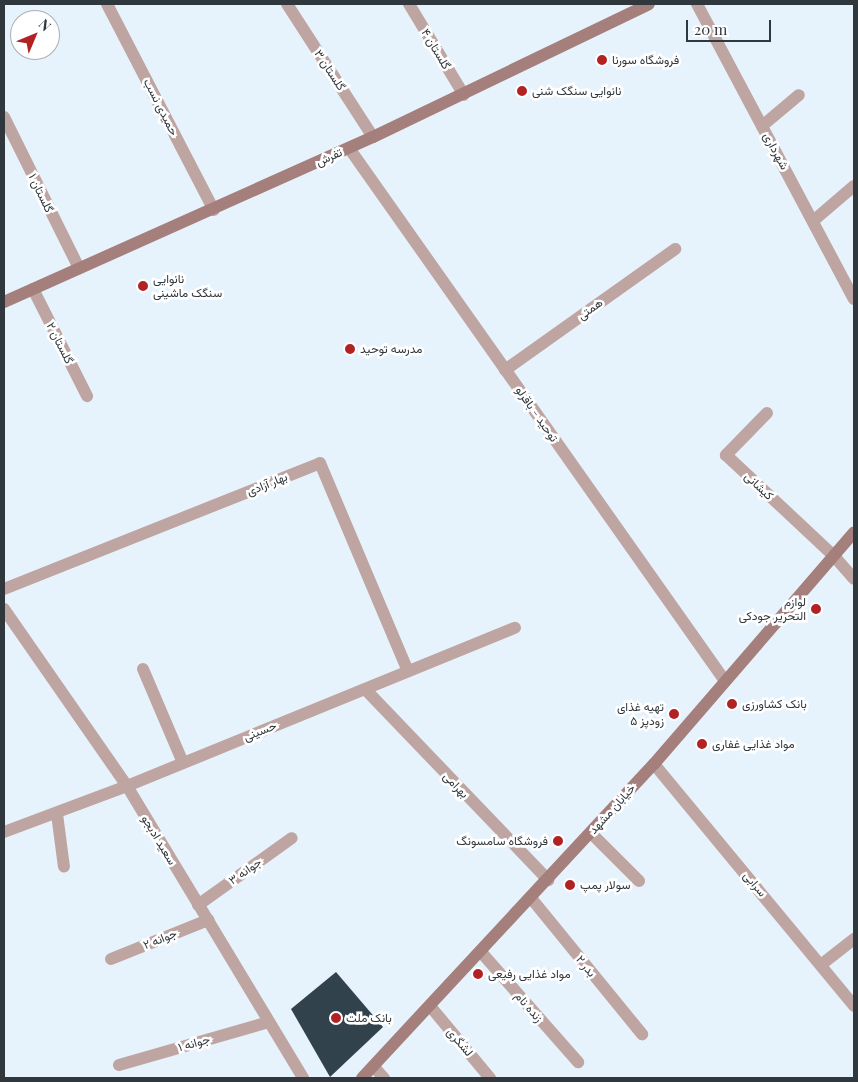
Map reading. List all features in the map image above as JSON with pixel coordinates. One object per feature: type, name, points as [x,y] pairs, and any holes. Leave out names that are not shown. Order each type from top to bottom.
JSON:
[{"type":"street","name":"حمیدی نسب","points":[[107,4],[214,210]]},
{"type":"street","name":"گلستان ۳","points":[[287,4],[373,137]]},
{"type":"street","name":"گلستان ۴","points":[[408,4],[464,95]]},
{"type":"street","name":"تفرش","points":[[4,302],[214,210],[464,95],[649,4]]},
{"type":"street","name":"شهرداری","points":[[697,4],[854,299]]},
{"type":"street","points":[[762,126],[799,95]]},
{"type":"street","name":"گلستان ۱","points":[[4,118],[79,268]]},
{"type":"street","name":"توحید - باقرلو","points":[[349,148],[725,681]]},
{"type":"street","points":[[813,221],[854,186]]},
{"type":"street","name":"همتی","points":[[505,370],[675,249]]},
{"type":"street","name":"گلستان ۲","points":[[33,289],[88,396]]},
{"type":"street","name":"کیشانی","points":[[767,413],[726,455],[834,556]]},
{"type":"street","name":"بهار آزادی","points":[[4,589],[320,463],[408,671]]},
{"type":"street","name":"خیابان مشهد","points":[[362,1078],[654,764],[854,532]]},
{"type":"street","points":[[834,556],[854,578]]},
{"type":"street","name":"سعید ادبجو","points":[[4,608],[127,786],[304,1078]]},
{"type":"street","name":"حسینی","points":[[4,832],[57,814],[515,628]]},
{"type":"street","points":[[142,669],[183,763]]},
{"type":"street","name":"بهرامی","points":[[365,689],[548,880]]},
{"type":"street","name":"سرابی","points":[[654,764],[822,964],[854,1006]]},
{"type":"street","points":[[57,814],[64,867]]},
{"type":"street","points":[[591,833],[639,881]]},
{"type":"street","name":"جوانه ۳","points":[[198,905],[292,838]]},
{"type":"street","name":"بدر ۲","points":[[531,898],[642,1034]]},
{"type":"street","name":"جوانه ۲","points":[[111,959],[208,920]]},
{"type":"street","points":[[822,964],[854,939]]},
{"type":"street","name":"زنده نام","points":[[481,952],[578,1062]]},
{"type":"street","name":"لشگری","points":[[430,1006],[490,1078]]},
{"type":"street","name":"جوانه ۱","points":[[119,1065],[269,1022]]},
{"type":"street","points":[[374,1067],[384,1078]]},
{"type":"building","name":"بانک ملت","points":[[336,972],[383,1027],[330,1077],[291,1009]]},
{"type":"place","name":"فروشگاه سورنا","points":[[602,60]]},
{"type":"place","name":"نانوایی سنگک شنی","points":[[522,91]]},
{"type":"place","name":"نانوایی سنگک ماشینی","points":[[143,286]]},
{"type":"place","name":"مدرسه توحید","points":[[350,349]]},
{"type":"place","name":"لوازم التحریر جودکی","points":[[816,609]]},
{"type":"place","name":"بانک کشاورزی","points":[[732,704]]},
{"type":"place","name":"تهیه غذای زودپز ۵","points":[[674,714]]},
{"type":"place","name":"مواد غذایی غفاری","points":[[702,744]]},
{"type":"place","name":"فروشگاه سامسونگ","points":[[558,841]]},
{"type":"place","name":"سولار پمپ","points":[[570,885]]},
{"type":"place","name":"مواد غذایی رفیعی","points":[[478,974]]},
{"type":"place","name":"بانک ملت","points":[[336,1018]]}]
